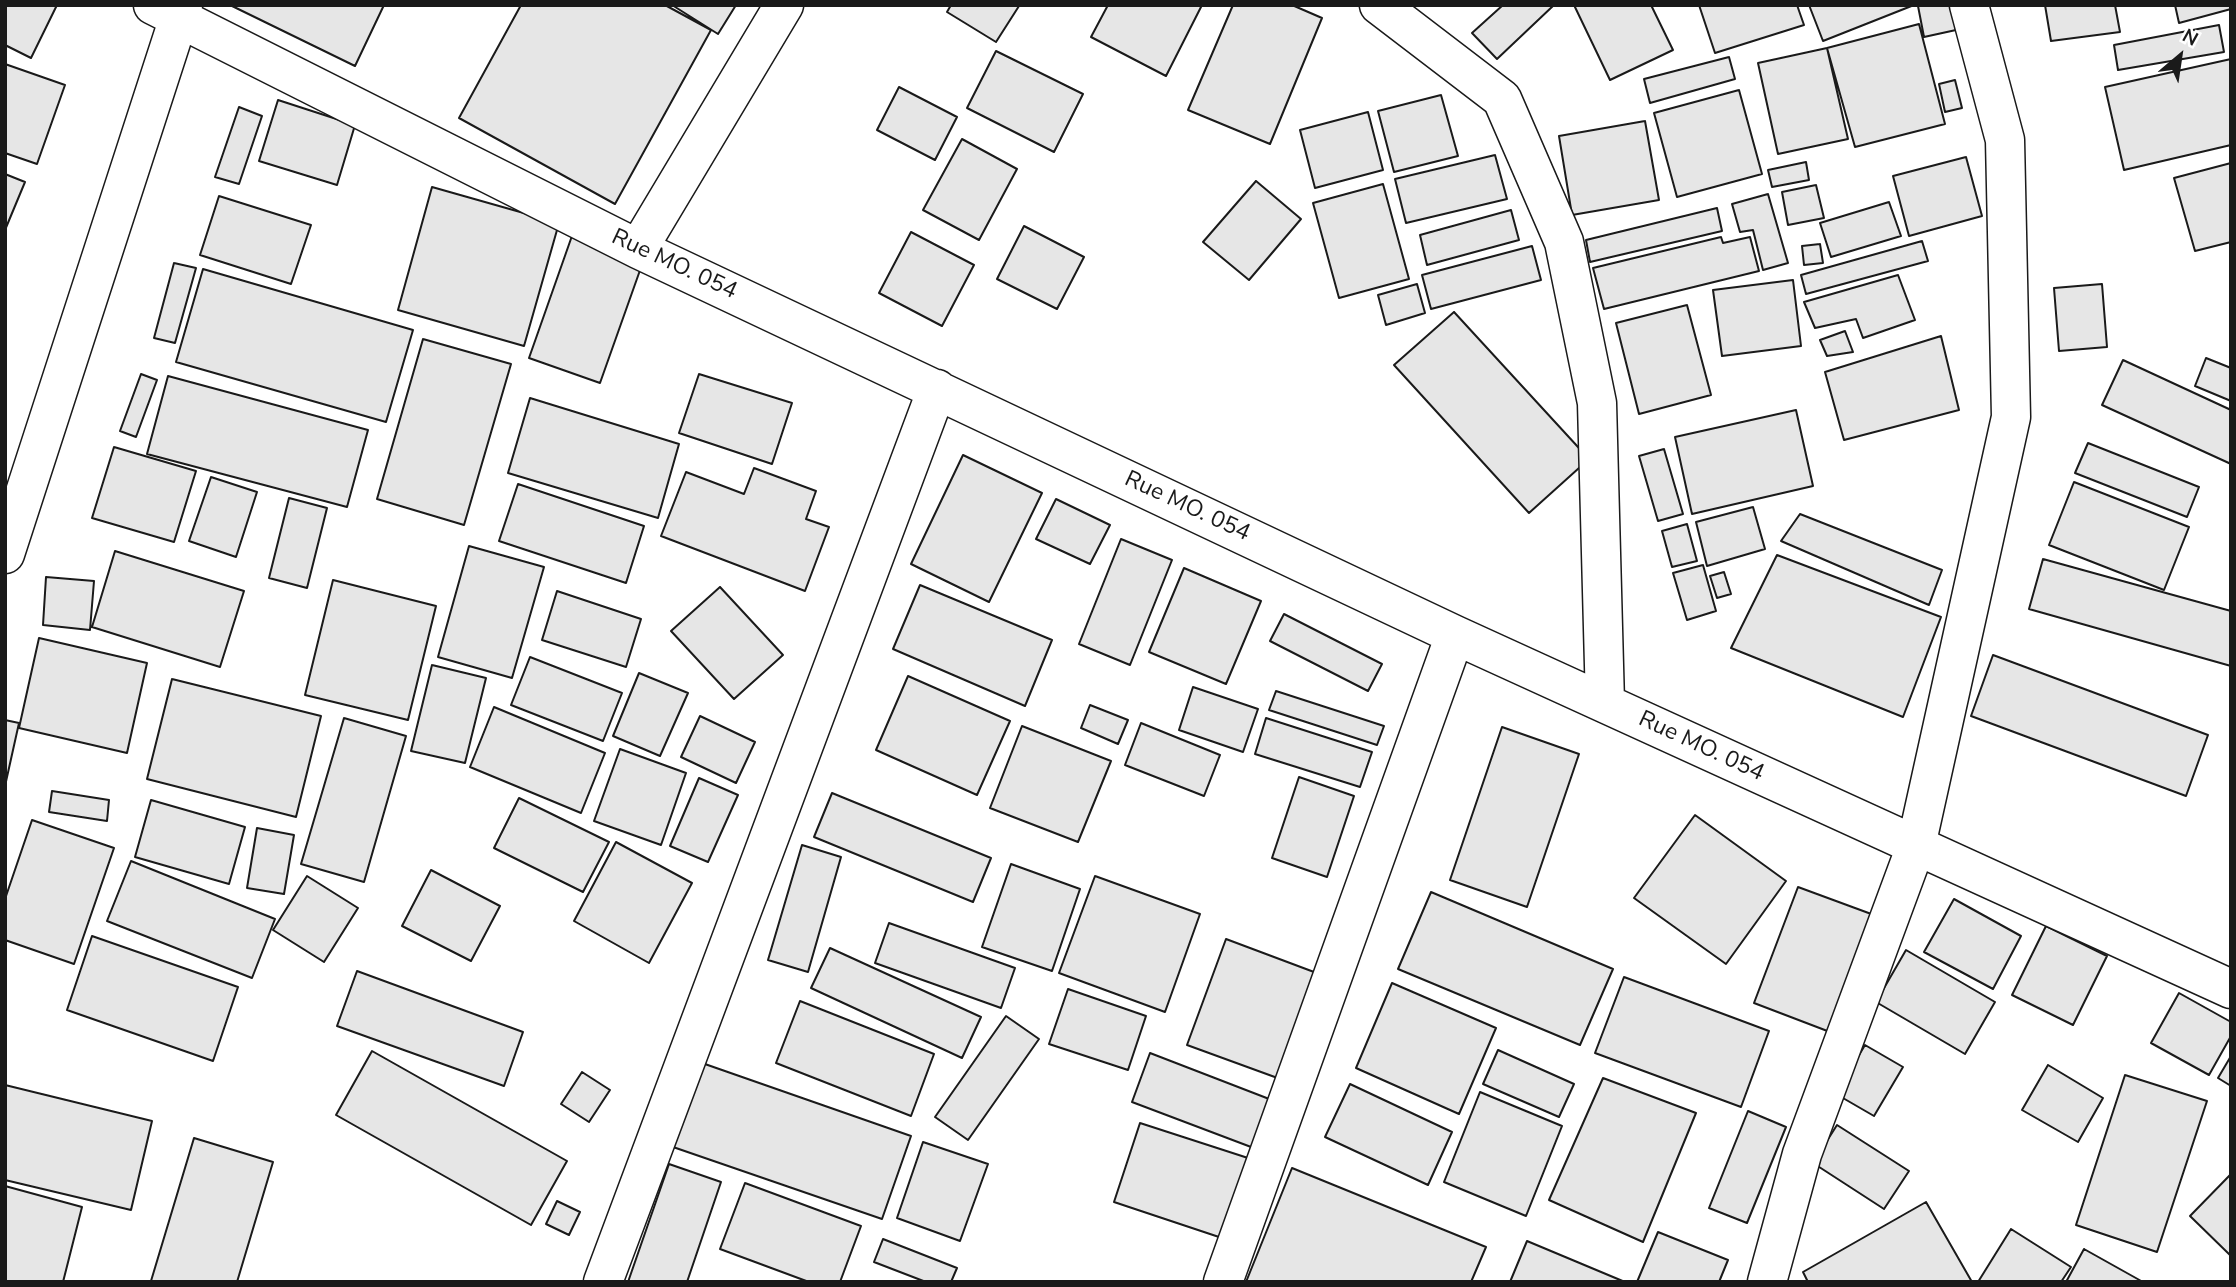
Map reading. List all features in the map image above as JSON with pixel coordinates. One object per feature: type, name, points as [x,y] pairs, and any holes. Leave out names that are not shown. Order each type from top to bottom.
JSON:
[{"type":"street","points":[[638,249],[784,5]]},
{"type":"street","points":[[1379,5],[1502,99],[1564,242],[1597,403],[1605,703]]},
{"type":"street","points":[[1767,1282],[1802,1154],[1916,846],[2011,417],[2005,140],[1969,5]]},
{"type":"street","points":[[5,554],[171,10]]},
{"type":"street","name":"Rue MO. 054","points":[[171,10],[638,249],[1455,635],[2231,989]]},
{"type":"street","points":[[603,1282],[937,389]]},
{"type":"street","points":[[1223,1282],[1455,635]]},
{"type":"building","points":[[5,5],[57,5],[31,58],[5,45]]},
{"type":"building","points":[[230,5],[384,5],[355,66]]},
{"type":"building","points":[[521,5],[665,5],[711,30],[615,204],[459,118]]},
{"type":"building","points":[[672,5],[736,5],[718,34]]},
{"type":"building","points":[[951,5],[1019,6],[996,42],[947,12]]},
{"type":"building","points":[[1108,5],[1202,5],[1166,76],[1091,37]]},
{"type":"building","points":[[1233,5],[1292,5],[1322,18],[1270,144],[1188,110]]},
{"type":"building","points":[[1503,5],[1554,5],[1497,59],[1472,33]]},
{"type":"building","points":[[1574,5],[1651,5],[1673,50],[1610,80]]},
{"type":"building","points":[[1699,5],[1797,5],[1804,25],[1715,53]]},
{"type":"building","points":[[1809,5],[1914,5],[1823,41]]},
{"type":"building","points":[[1951,5],[1956,30],[1924,37],[1918,6]]},
{"type":"building","points":[[2045,5],[2115,5],[2120,32],[2051,41]]},
{"type":"building","points":[[2175,5],[2231,5],[2231,9],[2179,23]]},
{"type":"building","points":[[1919,24],[1945,124],[1855,147],[1827,48]]},
{"type":"building","points":[[2219,25],[2224,52],[2118,70],[2114,45]]},
{"type":"building","points":[[1827,48],[1848,139],[1778,154],[1758,63]]},
{"type":"building","points":[[996,51],[1083,94],[1054,152],[967,108]]},
{"type":"building","points":[[1729,57],[1735,79],[1650,103],[1644,79]]},
{"type":"building","points":[[2231,59],[2231,145],[2124,170],[2105,87]]},
{"type":"building","points":[[5,64],[65,85],[37,164],[5,153]]},
{"type":"building","points":[[1955,80],[1962,108],[1945,112],[1939,84]]},
{"type":"building","points":[[899,87],[957,117],[935,160],[877,130]]},
{"type":"building","points":[[1739,90],[1762,174],[1677,197],[1654,113]]},
{"type":"building","points":[[1441,95],[1458,156],[1394,172],[1378,111]]},
{"type":"building","points":[[278,100],[355,125],[337,185],[259,161]]},
{"type":"building","points":[[239,107],[262,116],[239,184],[215,177]]},
{"type":"building","points":[[1368,112],[1383,170],[1315,188],[1300,130]]},
{"type":"building","points":[[1645,121],[1659,200],[1572,215],[1559,136]]},
{"type":"building","points":[[962,139],[1017,169],[979,240],[923,210]]},
{"type":"building","points":[[1495,155],[1507,199],[1406,223],[1395,179]]},
{"type":"building","points":[[1966,157],[1982,216],[1909,236],[1893,176]]},
{"type":"building","points":[[1806,162],[1809,180],[1772,187],[1768,170]]},
{"type":"building","points":[[2231,163],[2231,242],[2195,251],[2174,178]]},
{"type":"building","points":[[5,174],[25,182],[5,230]]},
{"type":"building","points":[[1256,181],[1301,219],[1249,280],[1203,242]]},
{"type":"building","points":[[1383,184],[1409,279],[1339,298],[1313,203]]},
{"type":"building","points":[[1816,185],[1824,218],[1788,225],[1782,192]]},
{"type":"building","points":[[432,187],[559,223],[524,346],[398,310]]},
{"type":"building","points":[[1768,194],[1788,263],[1763,270],[1753,230],[1740,232],[1732,204]]},
{"type":"building","points":[[219,196],[311,225],[291,284],[200,255]]},
{"type":"building","points":[[1889,202],[1901,236],[1831,257],[1820,223]]},
{"type":"building","points":[[1717,208],[1722,231],[1590,262],[1586,240]]},
{"type":"building","points":[[1511,210],[1519,240],[1427,265],[1420,235]]},
{"type":"building","points":[[1024,226],[1084,257],[1057,309],[997,279]]},
{"type":"building","points":[[911,232],[974,265],[942,326],[879,293]]},
{"type":"building","points":[[573,233],[644,259],[600,383],[529,358]]},
{"type":"building","points":[[1721,237],[1723,243],[1750,237],[1759,271],[1604,309],[1593,268]]},
{"type":"building","points":[[1922,241],[1928,261],[1806,294],[1801,275]]},
{"type":"building","points":[[1820,244],[1823,263],[1804,265],[1802,246]]},
{"type":"building","points":[[1532,246],[1541,280],[1431,309],[1422,275]]},
{"type":"building","points":[[174,263],[196,268],[175,343],[154,338]]},
{"type":"building","points":[[203,269],[413,330],[386,422],[176,362]]},
{"type":"building","points":[[1898,275],[1915,320],[1863,338],[1856,319],[1815,328],[1804,302]]},
{"type":"building","points":[[1793,280],[1801,346],[1722,356],[1713,290]]},
{"type":"building","points":[[1417,284],[1425,313],[1386,325],[1378,295]]},
{"type":"building","points":[[2102,284],[2107,347],[2059,351],[2054,288]]},
{"type":"building","points":[[1687,305],[1711,395],[1639,414],[1616,323]]},
{"type":"building","points":[[1454,312],[1589,459],[1529,513],[1394,365]]},
{"type":"building","points":[[1845,331],[1853,352],[1827,356],[1820,340]]},
{"type":"building","points":[[1941,336],[1959,410],[1844,440],[1825,372]]},
{"type":"building","points":[[423,339],[511,364],[464,525],[377,499]]},
{"type":"building","points":[[2206,358],[2231,368],[2231,401],[2195,386]]},
{"type":"building","points":[[2123,360],[2231,410],[2231,464],[2102,405]]},
{"type":"building","points":[[141,374],[157,380],[136,437],[120,431]]},
{"type":"building","points":[[699,374],[792,403],[772,464],[679,433]]},
{"type":"building","points":[[168,376],[368,430],[347,507],[147,454]]},
{"type":"building","points":[[530,398],[679,444],[658,518],[508,473]]},
{"type":"building","points":[[1796,410],[1813,486],[1692,514],[1675,437]]},
{"type":"building","points":[[2088,443],[2199,487],[2187,517],[2075,473]]},
{"type":"building","points":[[114,447],[196,471],[174,542],[92,518]]},
{"type":"building","points":[[1664,449],[1683,514],[1658,521],[1639,456]]},
{"type":"building","points":[[963,455],[1042,493],[989,602],[911,564]]},
{"type":"building","points":[[754,468],[816,491],[806,519],[829,527],[805,591],[661,536],[686,472],[744,494]]},
{"type":"building","points":[[211,477],[257,492],[236,557],[189,541]]},
{"type":"building","points":[[2074,482],[2189,527],[2164,590],[2049,545]]},
{"type":"building","points":[[518,484],[644,526],[626,583],[499,541]]},
{"type":"building","points":[[289,498],[327,508],[307,588],[269,578]]},
{"type":"building","points":[[1056,499],[1110,525],[1090,564],[1036,539]]},
{"type":"building","points":[[1753,507],[1765,549],[1707,566],[1696,522]]},
{"type":"building","points":[[1800,514],[1942,570],[1929,605],[1781,541]]},
{"type":"building","points":[[1687,524],[1697,561],[1672,567],[1662,531]]},
{"type":"building","points":[[1121,539],[1172,560],[1130,665],[1079,644]]},
{"type":"building","points":[[469,546],[544,567],[512,678],[438,657]]},
{"type":"building","points":[[115,551],[244,591],[220,667],[92,627]]},
{"type":"building","points":[[1777,555],[1941,617],[1903,717],[1731,648]]},
{"type":"building","points":[[2043,559],[2231,611],[2231,666],[2029,609]]},
{"type":"building","points":[[1703,565],[1716,611],[1687,620],[1673,573]]},
{"type":"building","points":[[1184,568],[1261,601],[1226,684],[1149,652]]},
{"type":"building","points":[[1724,572],[1731,594],[1717,598],[1710,576]]},
{"type":"building","points":[[46,577],[94,581],[90,630],[43,625]]},
{"type":"building","points":[[333,580],[436,606],[408,720],[305,695]]},
{"type":"building","points":[[920,585],[1052,640],[1025,706],[893,649]]},
{"type":"building","points":[[720,587],[783,655],[734,699],[671,631]]},
{"type":"building","points":[[557,591],[641,619],[626,667],[542,640]]},
{"type":"building","points":[[1284,614],[1382,664],[1368,691],[1270,641]]},
{"type":"building","points":[[39,638],[147,663],[127,753],[19,728]]},
{"type":"building","points":[[1993,655],[2208,735],[2186,796],[1971,716]]},
{"type":"building","points":[[530,657],[622,693],[603,741],[511,705]]},
{"type":"building","points":[[432,665],[486,678],[465,763],[411,751]]},
{"type":"building","points":[[639,673],[688,693],[660,756],[613,736]]},
{"type":"building","points":[[908,676],[1010,721],[977,795],[876,750]]},
{"type":"building","points":[[172,679],[321,716],[296,817],[147,779]]},
{"type":"building","points":[[1193,687],[1258,709],[1243,752],[1179,730]]},
{"type":"building","points":[[1276,691],[1384,726],[1377,745],[1269,710]]},
{"type":"building","points":[[1090,705],[1128,720],[1118,744],[1081,728]]},
{"type":"building","points":[[494,707],[605,753],[581,813],[470,767]]},
{"type":"building","points":[[700,716],[755,742],[736,783],[681,757]]},
{"type":"building","points":[[344,718],[406,736],[364,882],[301,864]]},
{"type":"building","points":[[1266,718],[1372,752],[1360,787],[1255,754]]},
{"type":"building","points":[[5,720],[19,723],[5,786]]},
{"type":"building","points":[[1141,723],[1220,755],[1204,796],[1125,765]]},
{"type":"building","points":[[1022,726],[1111,761],[1078,842],[990,808]]},
{"type":"building","points":[[1502,727],[1579,754],[1527,907],[1450,880]]},
{"type":"building","points":[[620,749],[686,773],[661,845],[594,821]]},
{"type":"building","points":[[1299,777],[1354,796],[1327,877],[1272,858]]},
{"type":"building","points":[[699,778],[738,795],[708,862],[670,846]]},
{"type":"building","points":[[52,791],[109,800],[107,821],[49,812]]},
{"type":"building","points":[[832,793],[991,858],[973,902],[814,837]]},
{"type":"building","points":[[519,798],[609,842],[583,892],[494,848]]},
{"type":"building","points":[[151,800],[245,827],[229,884],[135,857]]},
{"type":"building","points":[[1695,815],[1786,881],[1726,964],[1634,898]]},
{"type":"building","points":[[32,820],[114,848],[74,964],[5,940],[5,899]]},
{"type":"building","points":[[257,828],[294,835],[284,894],[247,888]]},
{"type":"building","points":[[616,842],[692,883],[649,963],[574,921]]},
{"type":"building","points":[[802,845],[841,857],[808,972],[768,960]]},
{"type":"building","points":[[131,861],[275,919],[252,978],[107,921]]},
{"type":"building","points":[[1011,864],[1080,889],[1052,971],[982,947]]},
{"type":"building","points":[[431,870],[500,906],[471,961],[402,926]]},
{"type":"building","points":[[307,876],[358,908],[324,962],[273,930]]},
{"type":"building","points":[[1095,876],[1200,914],[1165,1012],[1059,973]]},
{"type":"building","points":[[1798,887],[1874,915],[1830,1032],[1754,1003]]},
{"type":"building","points":[[1431,892],[1613,969],[1580,1045],[1398,969]]},
{"type":"building","points":[[1954,899],[2021,936],[1993,989],[1924,952]]},
{"type":"building","points":[[889,923],[1015,968],[1001,1008],[875,963]]},
{"type":"building","points":[[2046,926],[2107,956],[2073,1025],[2012,995]]},
{"type":"building","points":[[92,936],[238,987],[213,1061],[67,1010]]},
{"type":"building","points":[[1226,939],[1322,975],[1283,1080],[1187,1045]]},
{"type":"building","points":[[830,948],[981,1017],[962,1058],[811,988]]},
{"type":"building","points":[[1906,950],[1995,1002],[1965,1054],[1876,1002]]},
{"type":"building","points":[[357,971],[523,1032],[504,1086],[337,1026]]},
{"type":"building","points":[[1624,977],[1769,1031],[1741,1107],[1595,1053]]},
{"type":"building","points":[[1392,983],[1496,1028],[1459,1114],[1356,1068]]},
{"type":"building","points":[[1068,989],[1146,1016],[1128,1070],[1049,1044]]},
{"type":"building","points":[[2179,993],[2231,1022],[2231,1036],[2209,1075],[2151,1043]]},
{"type":"building","points":[[800,1001],[934,1054],[911,1116],[776,1063]]},
{"type":"building","points":[[1006,1016],[1039,1039],[968,1140],[935,1117]]},
{"type":"building","points":[[1865,1045],[1903,1067],[1874,1116],[1836,1094]]},
{"type":"building","points":[[1498,1050],[1574,1084],[1559,1117],[1483,1084]]},
{"type":"building","points":[[372,1051],[567,1161],[531,1225],[336,1115]]},
{"type":"building","points":[[1150,1053],[1277,1102],[1259,1150],[1132,1102]]},
{"type":"building","points":[[2231,1056],[2231,1086],[2218,1078]]},
{"type":"building","points":[[702,1063],[911,1136],[882,1219],[673,1147]]},
{"type":"building","points":[[2048,1065],[2103,1098],[2078,1142],[2022,1110]]},
{"type":"building","points":[[582,1072],[610,1090],[589,1122],[561,1104]]},
{"type":"building","points":[[2125,1075],[2207,1101],[2157,1252],[2076,1225]]},
{"type":"building","points":[[1603,1078],[1696,1113],[1643,1242],[1549,1200]]},
{"type":"building","points":[[1350,1084],[1452,1132],[1428,1185],[1325,1137]]},
{"type":"building","points":[[5,1085],[152,1121],[131,1210],[5,1180]]},
{"type":"building","points":[[1480,1092],[1562,1126],[1526,1216],[1444,1182]]},
{"type":"building","points":[[1748,1111],[1786,1127],[1747,1223],[1709,1208]]},
{"type":"building","points":[[1140,1123],[1248,1158],[1222,1238],[1114,1202]]},
{"type":"building","points":[[1837,1125],[1909,1171],[1884,1209],[1813,1163]]},
{"type":"building","points":[[194,1138],[273,1162],[237,1282],[151,1281]]},
{"type":"building","points":[[923,1142],[988,1164],[960,1241],[897,1218]]},
{"type":"building","points":[[669,1164],[721,1182],[687,1282],[628,1282]]},
{"type":"building","points":[[1292,1168],[1486,1247],[1471,1282],[1246,1282]]},
{"type":"building","points":[[2231,1174],[2231,1256],[2190,1216]]},
{"type":"building","points":[[745,1183],[861,1226],[840,1282],[809,1282],[720,1249]]},
{"type":"building","points":[[5,1186],[82,1207],[63,1282],[5,1282]]},
{"type":"building","points":[[557,1201],[580,1212],[569,1235],[546,1224]]},
{"type":"building","points":[[1926,1202],[1972,1282],[1808,1282],[1803,1272]]},
{"type":"building","points":[[2011,1229],[2071,1267],[2061,1282],[1978,1282]]},
{"type":"building","points":[[1658,1232],[1728,1260],[1719,1282],[1637,1282]]},
{"type":"building","points":[[883,1239],[957,1268],[951,1282],[926,1282],[874,1262]]},
{"type":"building","points":[[1527,1241],[1625,1282],[1510,1282]]},
{"type":"building","points":[[2084,1249],[2143,1282],[2066,1282]]}]
